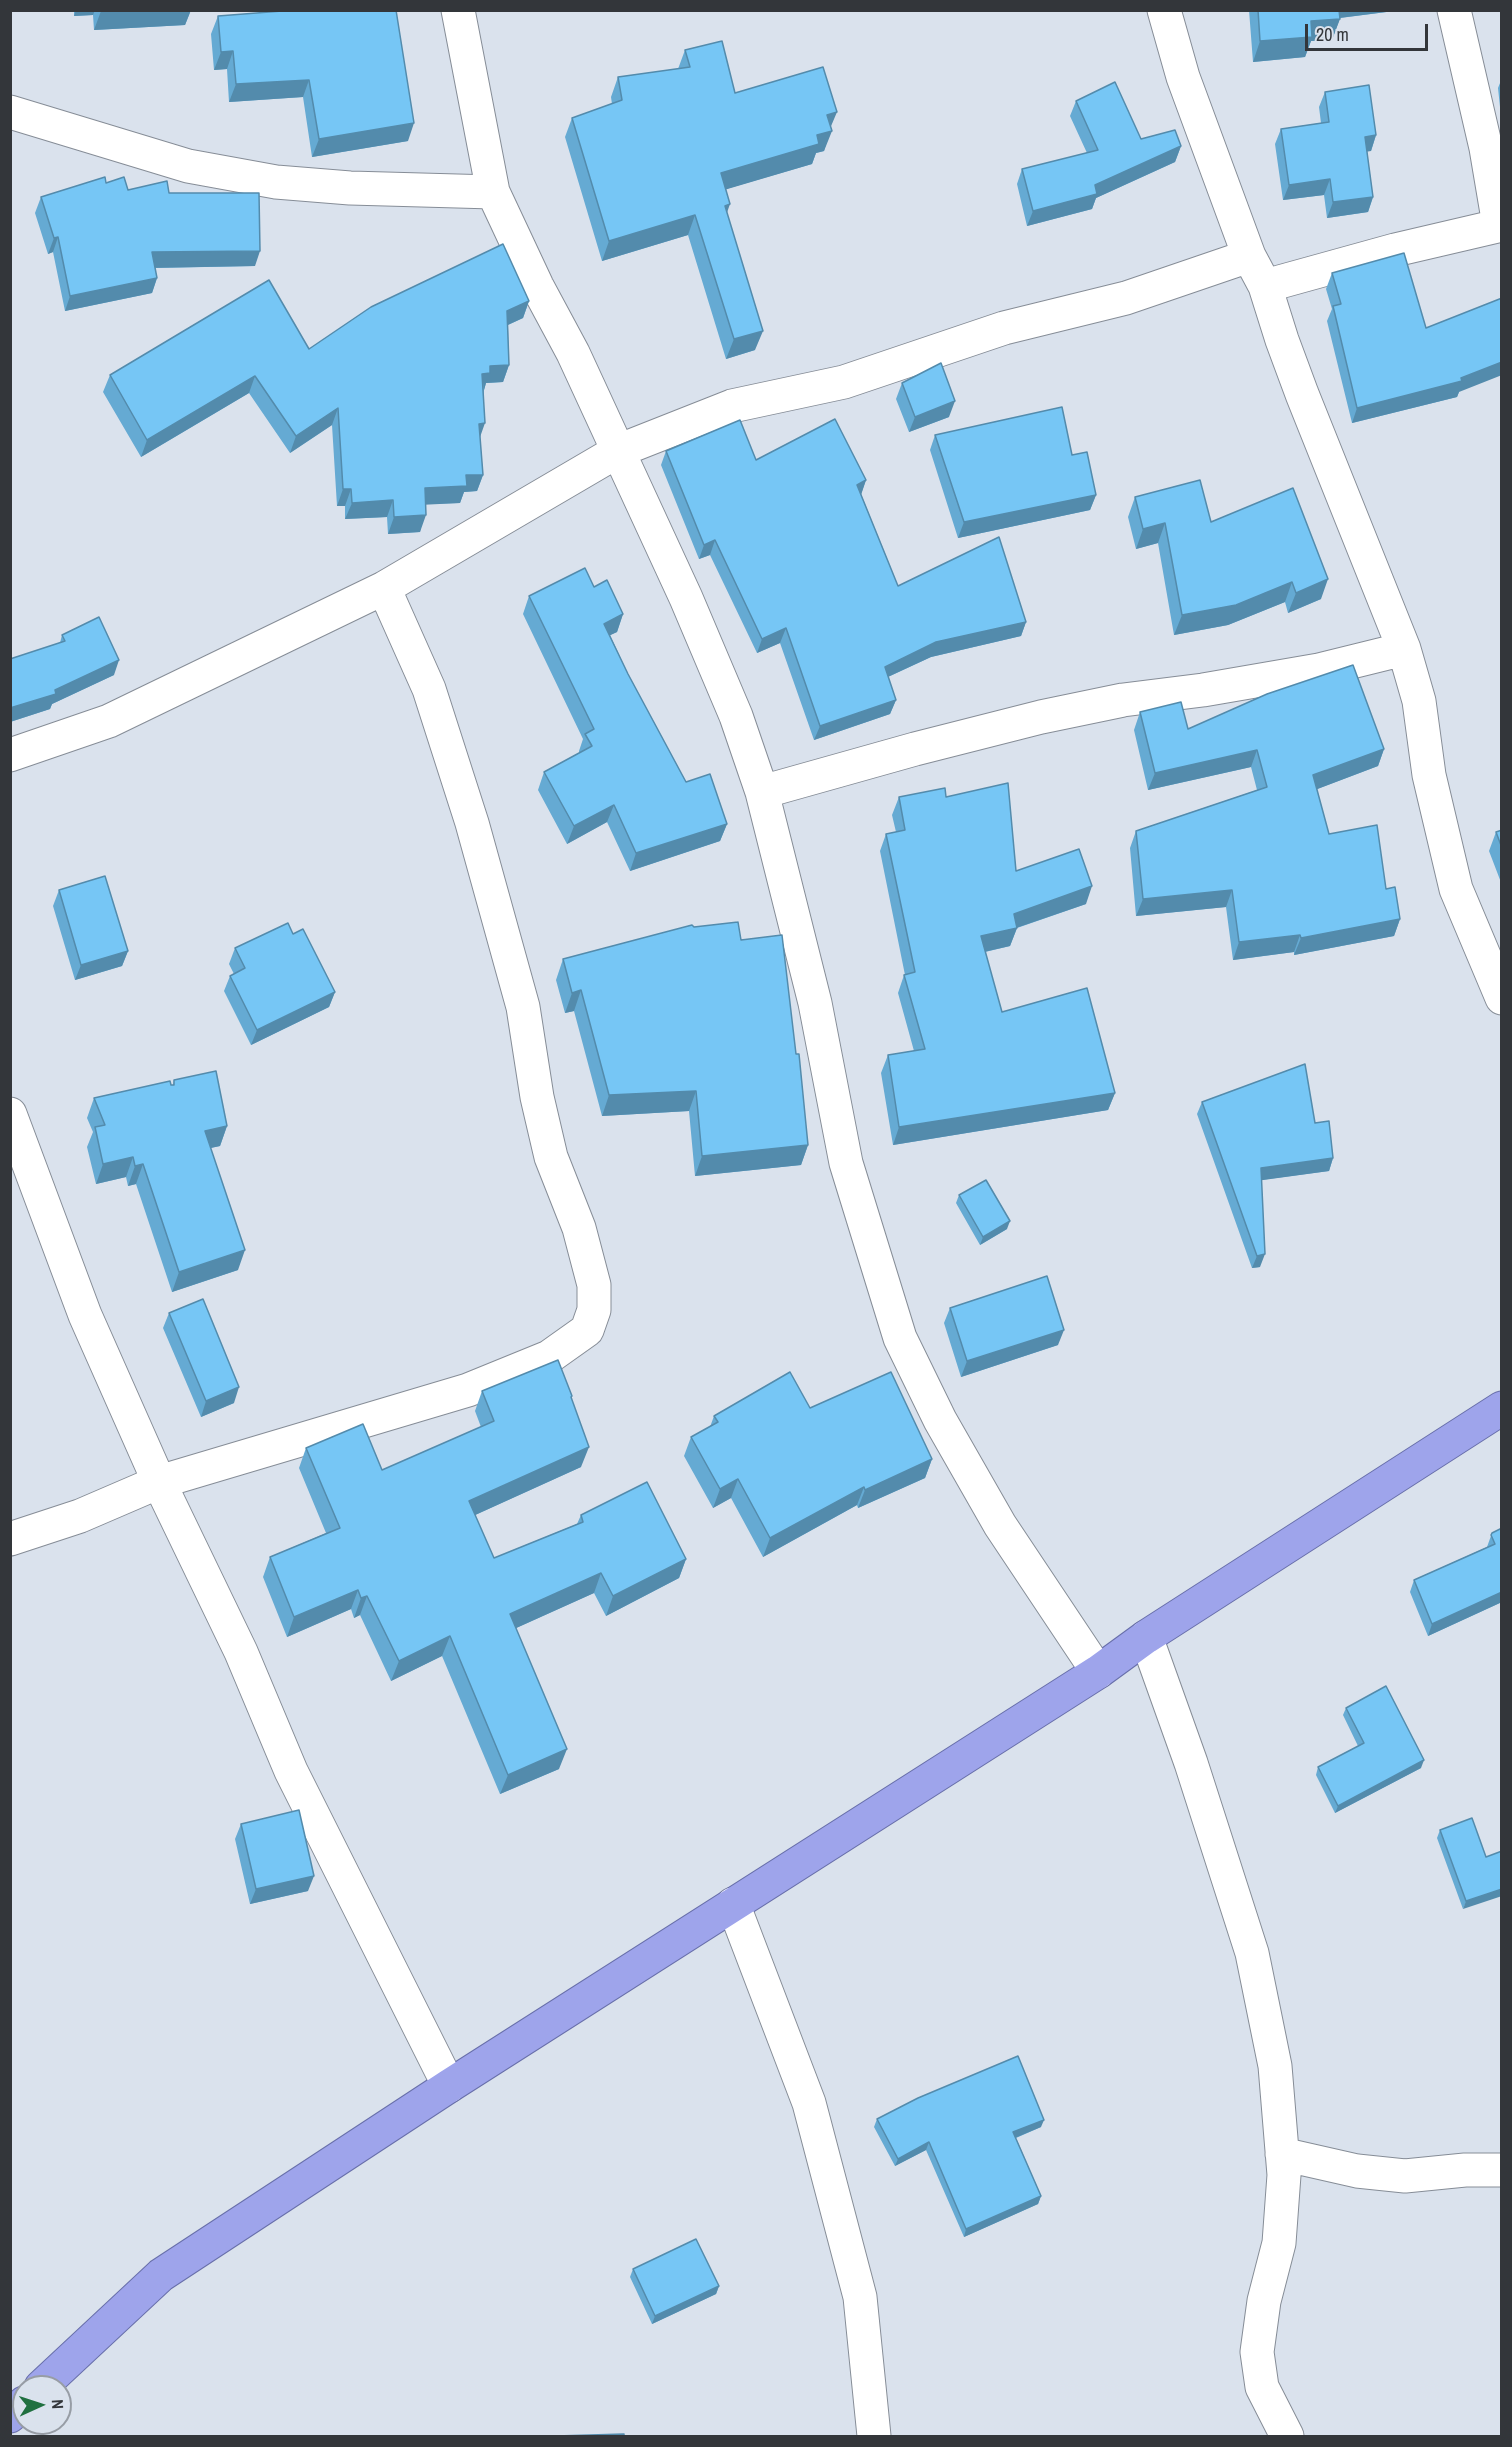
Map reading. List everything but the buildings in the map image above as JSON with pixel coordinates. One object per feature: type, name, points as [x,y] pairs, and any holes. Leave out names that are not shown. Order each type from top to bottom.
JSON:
[{"type":"highway","points":[[54,2375],[161,2275],[449,2086],[1098,1672],[1146,1636],[1502,1408]]},
{"type":"street","points":[[458,10],[493,192],[686,598],[736,716],[762,792],[815,1004],[846,1163],[900,1338],[940,1420],[1000,1525],[1098,1672]]},
{"type":"street","points":[[1164,10],[1183,77],[1250,256],[1265,286],[1294,372],[1404,650],[1419,701],[1429,775],[1455,889],[1502,999]]},
{"type":"street","points":[[1265,286],[1395,250],[1500,225],[1486,148],[1454,10]]},
{"type":"street","points":[[10,112],[188,166],[276,182],[350,188],[493,192]]},
{"type":"street","points":[[10,755],[109,721],[384,588],[618,451],[732,406],[844,382],[1004,328],[1126,298],[1250,256]]},
{"type":"street","points":[[10,1539],[80,1516],[159,1482],[468,1390],[549,1357],[586,1330],[594,1310],[594,1285],[579,1228],[551,1157],[537,1097],[523,1007],[472,823],[429,689],[384,588]]},
{"type":"street","points":[[762,792],[915,749],[1041,717],[1123,700],[1203,690],[1319,670],[1404,650]]},
{"type":"street","points":[[10,1114],[85,1315],[159,1482],[241,1652],[291,1771],[449,2086]]},
{"type":"street","points":[[1146,1636],[1191,1763],[1252,1953],[1275,2066],[1284,2175],[1279,2243],[1264,2301],[1257,2352],[1262,2387],[1287,2436]]},
{"type":"street","points":[[733,1904],[809,2103],[860,2297],[874,2436]]},
{"type":"street","points":[[1282,2154],[1357,2171],[1405,2176],[1465,2170],[1502,2170]]}]
